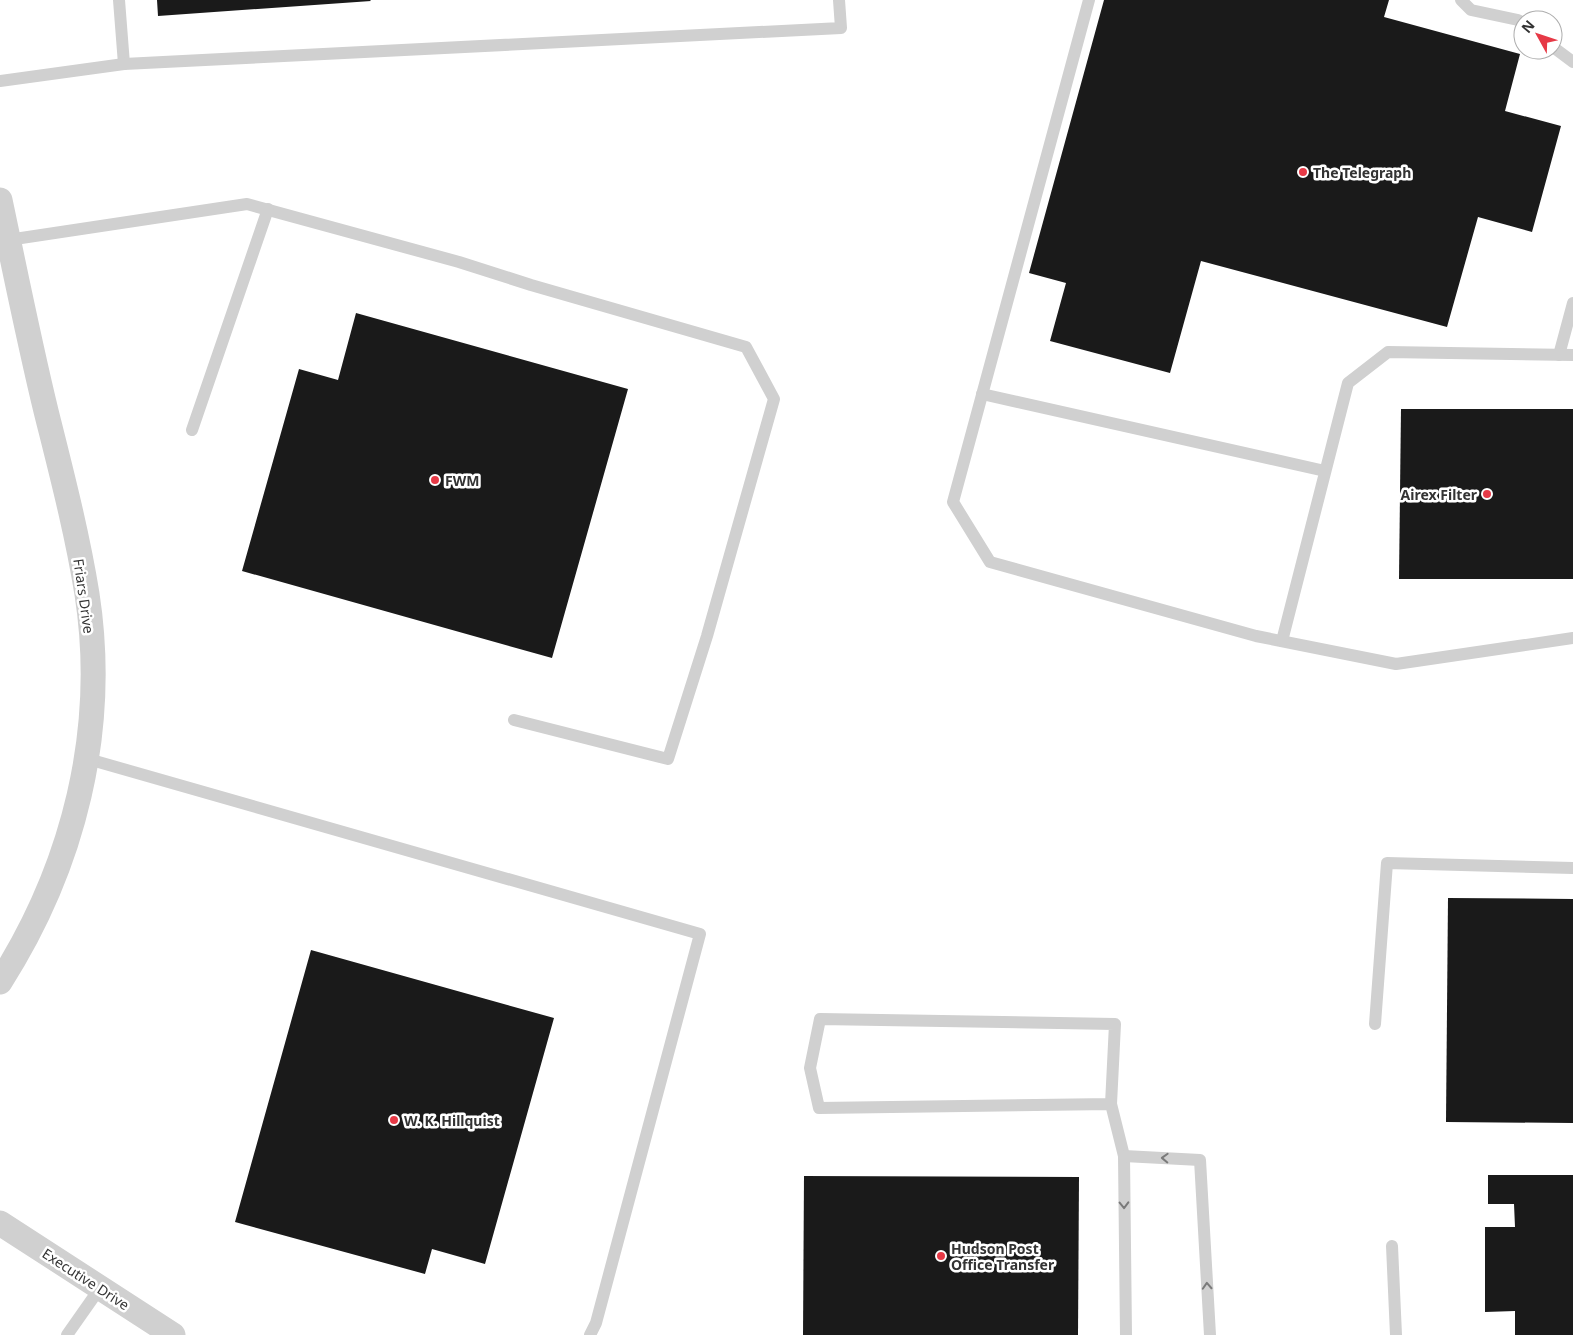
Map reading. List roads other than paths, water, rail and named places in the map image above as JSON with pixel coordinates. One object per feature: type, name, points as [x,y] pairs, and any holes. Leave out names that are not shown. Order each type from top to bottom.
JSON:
[{"type":"street","name":"Friars Drive","points":[[0,200],[87,593],[93,698],[88,759],[69,836],[47,894],[0,982]]},
{"type":"street","name":"Executive Drive","points":[[0,1224],[173,1335]]},
{"type":"lane","points":[[119,0],[124,64]]},
{"type":"lane","points":[[0,81],[124,64],[841,28],[839,0]]},
{"type":"lane","points":[[1089,0],[953,502],[990,562],[1256,636],[1396,664],[1573,638]]},
{"type":"lane","points":[[1461,0],[1471,10],[1513,19]]},
{"type":"lane","points":[[8,240],[247,204],[460,262],[531,286],[746,347],[774,399],[707,636],[668,760],[514,720]]},
{"type":"lane","points":[[192,430],[268,209]]},
{"type":"lane","points":[[1559,355],[1573,303]]},
{"type":"lane","points":[[1282,641],[1348,383],[1388,352],[1573,355]]},
{"type":"lane","points":[[982,394],[1325,471]]},
{"type":"lane","points":[[88,759],[700,934],[598,1314],[590,1335]]},
{"type":"lane","points":[[1375,1024],[1387,863],[1573,868]]},
{"type":"lane","points":[[1111,1104],[820,1108],[810,1068],[820,1019],[1115,1024],[1111,1104],[1124,1156],[1126,1335]]},
{"type":"lane","points":[[1124,1156],[1200,1160],[1210,1335]]},
{"type":"lane","points":[[1392,1246],[1396,1335]]},
{"type":"lane","points":[[68,1335],[100,1288]]},
{"type":"place","name":"The Telegraph","points":[[1303,172]]},
{"type":"place","name":"FWM","points":[[435,480]]},
{"type":"place","name":"Airex Filter","points":[[1487,494]]},
{"type":"place","name":"W. K. Hillquist","points":[[394,1120]]},
{"type":"place","name":"Hudson Post Office Transfer","points":[[941,1256]]}]
